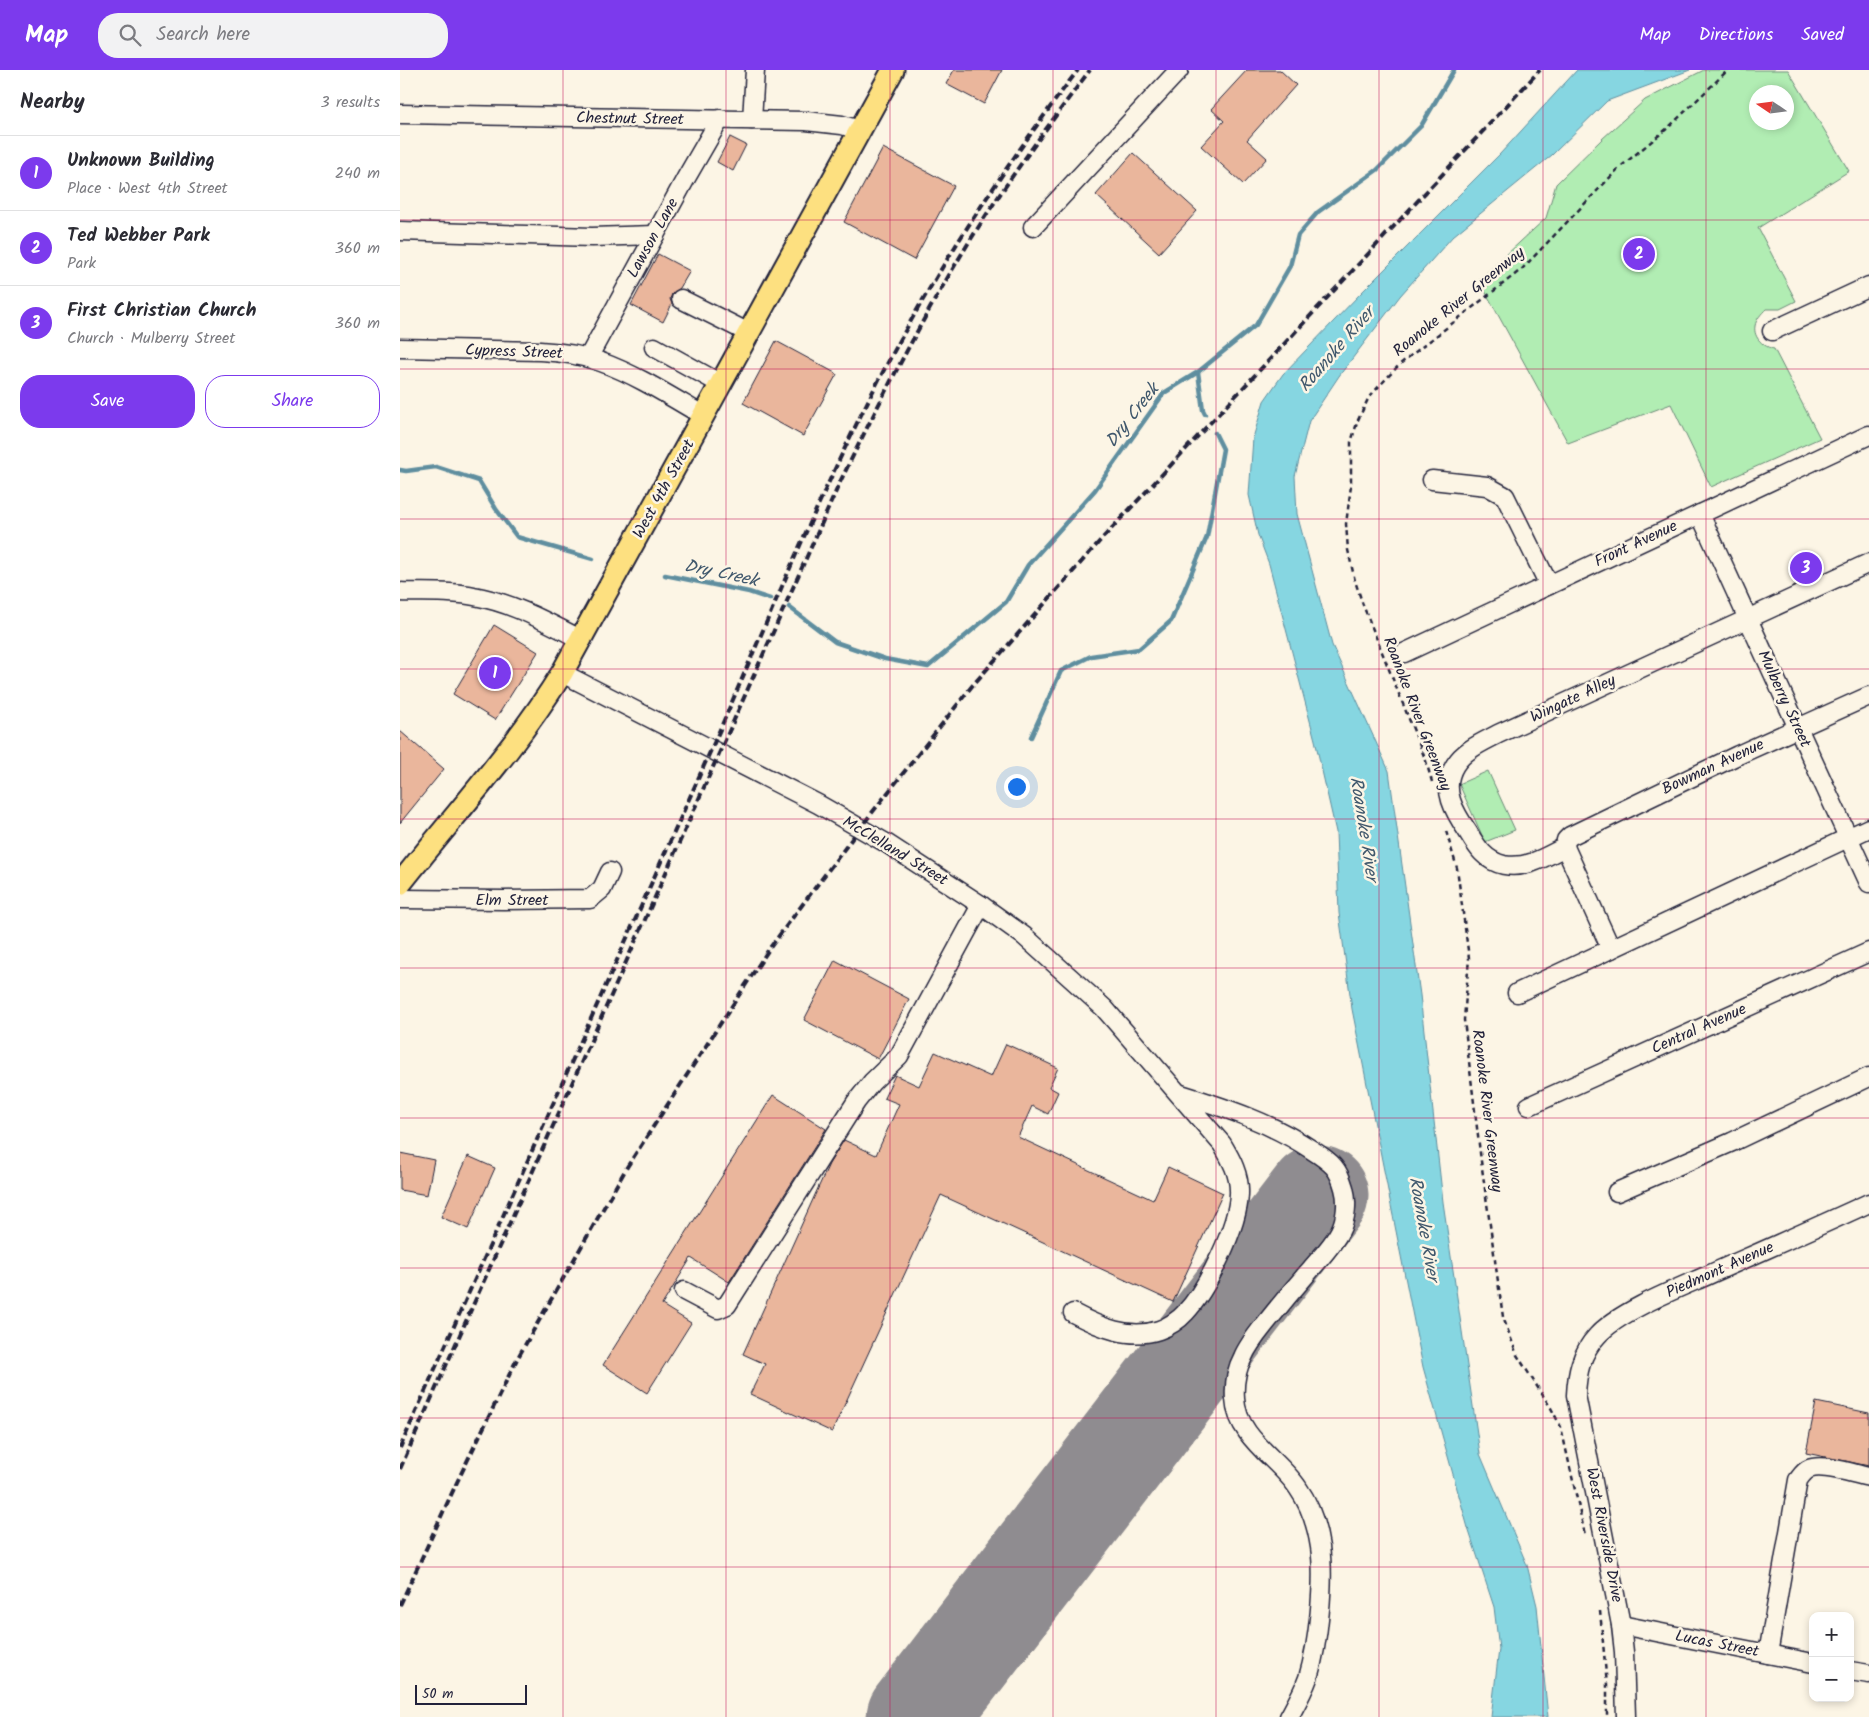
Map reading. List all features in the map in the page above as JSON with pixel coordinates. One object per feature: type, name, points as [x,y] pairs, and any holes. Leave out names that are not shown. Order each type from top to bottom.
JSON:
[{"type":"main road","name":"West 4th Street","points":[[400,884],[510,749],[542,705],[582,640],[893,70]]},
{"type":"street","points":[[752,120],[755,70]]},
{"type":"street","points":[[1033,227],[1179,70]]},
{"type":"street","name":"Chestnut Street","points":[[400,114],[806,121],[860,130]]},
{"type":"street","name":"Lawson Lane","points":[[588,358],[720,120]]},
{"type":"street","points":[[400,232],[592,236],[655,235]]},
{"type":"street","points":[[1772,331],[1869,286]]},
{"type":"street","points":[[681,299],[749,333]]},
{"type":"street","points":[[654,347],[721,384]]},
{"type":"street","name":"Cypress Street","points":[[400,348],[540,351],[588,358],[602,362],[649,385],[704,416]]},
{"type":"street","name":"Front Avenue","points":[[1404,653],[1869,435]]},
{"type":"street","points":[[1432,480],[1487,486],[1505,496],[1549,585]]},
{"type":"street","name":"Mulberry Street","points":[[1700,514],[1869,883]]},
{"type":"street","name":"Wingate Alley","points":[[1565,847],[1536,862],[1516,866],[1490,860],[1480,852],[1456,814],[1449,791],[1453,767],[1460,757],[1498,734],[1869,563]]},
{"type":"street","points":[[400,592],[447,593],[474,596],[532,615],[582,640]]},
{"type":"street","name":"McClelland Street","points":[[562,673],[818,804],[886,843],[982,904],[1024,936],[1104,1008],[1222,1144],[1231,1159],[1237,1176],[1239,1194],[1235,1218],[1227,1241],[1208,1279],[1188,1310],[1174,1322],[1160,1329],[1132,1334],[1108,1329],[1072,1313]]},
{"type":"street","name":"Bowman Avenue","points":[[1565,847],[1566,840],[1570,836],[1869,696]]},
{"type":"street","points":[[1517,993],[1869,828]]},
{"type":"street","points":[[1565,847],[1611,949]]},
{"type":"street","name":"Elm Street","points":[[400,899],[590,899],[602,889],[610,872]]},
{"type":"street","points":[[684,1290],[718,1309],[727,1305],[856,1102],[872,1082],[899,1056],[982,904]]},
{"type":"street","name":"Central Avenue","points":[[1529,1106],[1869,952]]},
{"type":"street","points":[[1617,1192],[1732,1142],[1869,1077]]},
{"type":"street","points":[[1180,1094],[1223,1107],[1267,1124],[1299,1141],[1333,1166],[1345,1190],[1346,1214],[1334,1242],[1292,1290],[1250,1344],[1243,1356],[1235,1384],[1235,1402],[1247,1432],[1256,1444],[1299,1488],[1308,1504],[1316,1526],[1320,1548],[1320,1611],[1314,1654],[1308,1678],[1299,1701],[1289,1717]]},
{"type":"street","name":"Piedmont Avenue","points":[[1584,1355],[1596,1336],[1618,1319],[1668,1293],[1869,1203]]},
{"type":"street","name":"West Riverside Drive","points":[[1584,1355],[1576,1378],[1576,1395],[1621,1625],[1624,1652],[1626,1717]]},
{"type":"street","points":[[1768,1654],[1798,1480],[1810,1468],[1823,1467],[1869,1477]]},
{"type":"street","name":"Lucas Street","points":[[1621,1625],[1809,1662]]},
{"type":"street","points":[[1854,1671],[1869,1674]]},
{"type":"path","name":"Roanoke River Greenway","points":[[1433,786],[1422,752],[1363,605],[1355,582],[1348,550],[1346,524],[1351,486],[1351,442],[1358,420],[1370,397],[1400,364],[1522,269],[1619,168],[1669,127],[1728,70]]},
{"type":"path","name":"Roanoke River Greenway","points":[[1446,829],[1457,868],[1469,958],[1464,1020],[1481,1162],[1504,1317],[1517,1356],[1551,1408],[1561,1427],[1586,1537]]},
{"type":"path","points":[[1599,1603],[1607,1685],[1607,1717]]},
{"type":"green space","points":[[1704,70],[1788,70],[1849,171],[1758,228],[1796,301],[1780,309],[1766,309],[1759,316],[1755,330],[1757,338],[1763,344],[1774,349],[1820,438],[1711,487],[1671,404],[1568,443],[1479,280],[1546,218],[1556,184],[1645,100]]},
{"type":"green space","points":[[1488,771],[1515,830],[1485,842],[1459,784]]},
{"type":"water","name":"Roanoke River","points":[[1577,70],[1690,70],[1607,101],[1552,155],[1453,236],[1400,296],[1339,376],[1309,421],[1295,476],[1297,514],[1332,645],[1389,771],[1420,995],[1443,1202],[1480,1454],[1527,1565],[1537,1606],[1548,1717],[1491,1717],[1499,1649],[1494,1607],[1468,1528],[1423,1367],[1352,1009],[1339,913],[1336,832],[1315,740],[1269,564],[1258,535],[1249,495],[1253,438],[1264,401],[1283,374],[1500,154]]},
{"type":"building","points":[[954,70],[1002,70],[984,104],[946,84]]},
{"type":"building","points":[[1247,70],[1280,70],[1296,85],[1247,140],[1267,158],[1243,184],[1201,146],[1224,121],[1211,109]]},
{"type":"building","points":[[730,137],[746,145],[733,171],[717,162]]},
{"type":"building","points":[[883,148],[954,186],[914,260],[844,222]]},
{"type":"building","points":[[1133,153],[1197,211],[1159,253],[1096,195]]},
{"type":"building","points":[[658,254],[690,271],[680,288],[672,294],[670,299],[672,304],[663,322],[631,305]]},
{"type":"building","points":[[776,341],[837,374],[803,436],[743,403]]},
{"type":"building","points":[[494,625],[538,652],[495,720],[453,694]]},
{"type":"building","points":[[400,731],[444,769],[400,823]]},
{"type":"building","points":[[835,960],[909,999],[878,1059],[804,1020]]},
{"type":"building","points":[[1006,1044],[1058,1068],[1049,1087],[1058,1092],[1048,1114],[1032,1106],[1018,1137],[1153,1200],[1168,1167],[1223,1193],[1173,1302],[941,1195],[832,1432],[750,1394],[765,1364],[743,1354],[829,1164],[844,1140],[876,1155],[899,1104],[884,1098],[895,1075],[919,1086],[935,1052],[991,1077]]},
{"type":"building","points":[[773,1095],[826,1129],[729,1282],[691,1258],[662,1305],[691,1323],[647,1393],[603,1365]]},
{"type":"building","points":[[400,1153],[434,1160],[427,1195],[400,1190]]},
{"type":"building","points":[[468,1156],[495,1168],[468,1229],[441,1217]]},
{"type":"building","points":[[1816,1402],[1869,1413],[1869,1466],[1806,1453]]},
{"type":"waterway","name":"Dry Creek","points":[[789,607],[835,642],[885,659],[928,667],[1006,602],[1028,565],[1095,490],[1164,393],[1198,372],[1256,325],[1290,266],[1298,235],[1318,212],[1377,170],[1421,126],[1454,70]]},
{"type":"waterway","points":[[1198,372],[1205,414]]},
{"type":"waterway","points":[[1031,737],[1061,671],[1091,656],[1139,649],[1171,621],[1207,537],[1223,449],[1215,433]]},
{"type":"waterway","name":"Dry Creek","points":[[400,470],[436,467],[479,481],[496,509],[517,537],[593,559]]},
{"type":"waterway","name":"Dry Creek","points":[[665,575],[749,592],[770,599]]},
{"type":"runway","points":[[917,1717],[1318,1196]]},
{"type":"railway","points":[[400,1448],[803,539],[867,403],[939,273],[992,190],[1078,70]]},
{"type":"railway","points":[[400,1469],[841,480],[901,362],[966,247],[1011,179],[1090,70]]},
{"type":"railway","points":[[400,1605],[517,1359],[627,1167],[769,949],[860,828],[972,686],[1099,542],[1540,70]]},
{"type":"place","name":"Ted Webber Park","points":[[1639,254]]},
{"type":"place","name":"First Christian Church","points":[[1806,568]]},
{"type":"place","name":"Unknown Building","points":[[495,673]]}]
